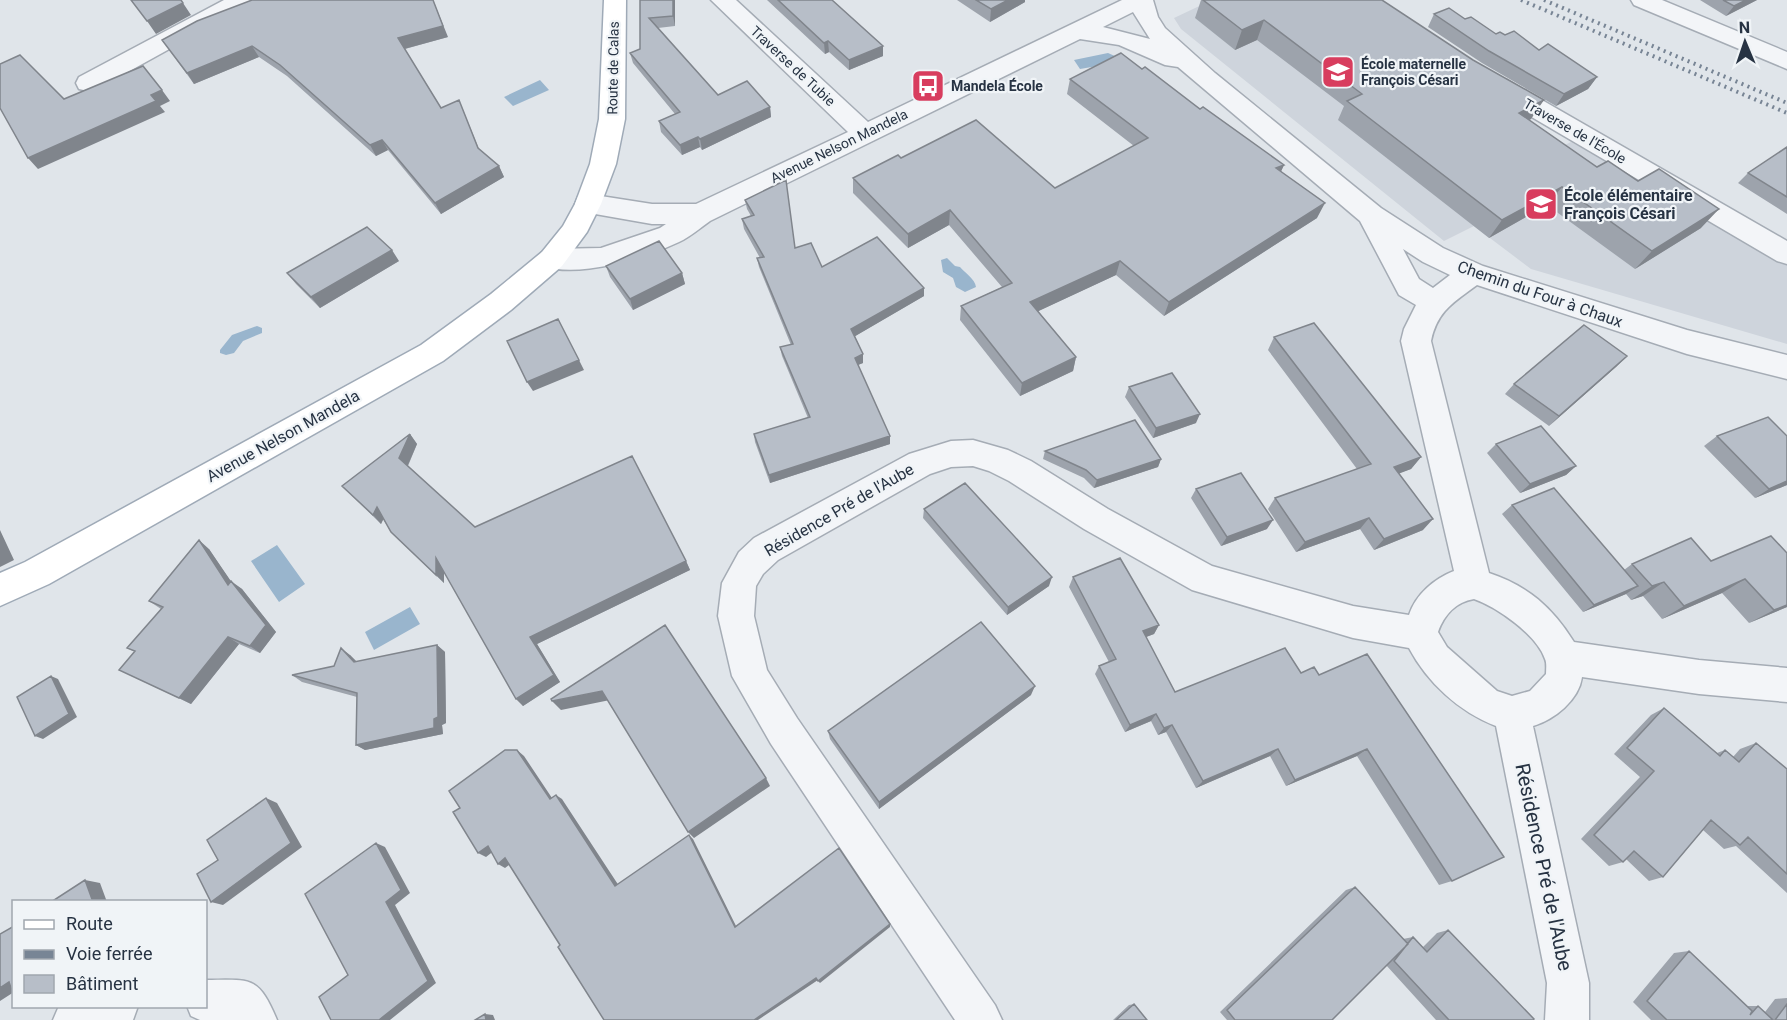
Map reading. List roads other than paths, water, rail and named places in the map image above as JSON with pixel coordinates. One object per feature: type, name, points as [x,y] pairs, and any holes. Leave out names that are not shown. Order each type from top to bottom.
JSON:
[{"type":"main road","name":"Route de Calas","points":[[588,204],[603,164],[612,119],[615,0]]},
{"type":"main road","name":"Avenue Nelson Mandela","points":[[0,590],[48,567],[432,353],[501,302],[552,259],[573,232],[588,204]]},
{"type":"street","points":[[88,84],[241,0]]},
{"type":"street","name":"Traverse de Tubie","points":[[722,0],[806,76],[864,133]]},
{"type":"street","name":"Avenue Nelson Mandela","points":[[552,259],[602,258],[670,235],[699,214],[1141,0]]},
{"type":"street","name":"Chemin du Four à Chaux","points":[[1141,0],[1146,17],[1157,33],[1206,79],[1371,215],[1433,255],[1473,273],[1688,342],[1787,367]]},
{"type":"street","points":[[1642,0],[1787,61]]},
{"type":"street","name":"Chemin du Four à Chaux","points":[[1077,31],[1109,34],[1139,42],[1206,79]]},
{"type":"street","name":"Traverse de l'École","points":[[1472,71],[1787,254]]},
{"type":"street","name":"Avenue Nelson Mandela","points":[[588,204],[652,214],[699,214]]},
{"type":"street","points":[[1371,215],[1409,286],[1433,302]]},
{"type":"street","points":[[1473,273],[1433,302],[1418,325],[1416,341],[1474,583]]},
{"type":"street","name":"Résidence Pré de l'Aube","points":[[980,1020],[784,731],[750,676],[736,616],[739,584],[751,563],[766,549],[920,464],[951,454],[973,453],[997,460],[1020,471],[1096,519],[1204,579],[1353,622],[1420,633]]},
{"type":"street","points":[[1474,583],[1502,593],[1545,627],[1564,657],[1564,680],[1541,706],[1512,714],[1485,704],[1434,659],[1420,633],[1428,609],[1454,587],[1474,583]]},
{"type":"street","points":[[1564,657],[1699,677],[1787,685]]},
{"type":"street","name":"Résidence Pré de l'Aube","points":[[1512,714],[1568,983],[1567,1020]]},
{"type":"street","points":[[207,1000],[243,1001],[255,1020]]},
{"type":"street","points":[[75,1020],[111,1008]]},
{"type":"water","points":[[1108,53],[1117,57],[1115,63],[1080,69],[1074,60]]},
{"type":"water","points":[[540,80],[549,90],[513,106],[504,97]]},
{"type":"water","points":[[947,258],[970,276],[976,287],[965,292],[956,287],[953,278],[943,272],[941,260]]},
{"type":"water","points":[[257,326],[262,328],[262,333],[243,341],[234,353],[226,355],[220,353],[232,335]]},
{"type":"water","points":[[277,545],[305,584],[279,602],[251,561]]},
{"type":"water","points":[[410,607],[420,624],[374,650],[365,632]]},
{"type":"railway","points":[[1521,0],[1787,113]]},
{"type":"railway","points":[[1544,0],[1787,103]]},
{"type":"place","name":"École maternelle François Césari","points":[[1338,72]]},
{"type":"place","name":"Mandela École","points":[[928,86]]},
{"type":"place","name":"École élémentaire François Césari","points":[[1541,204]]}]
